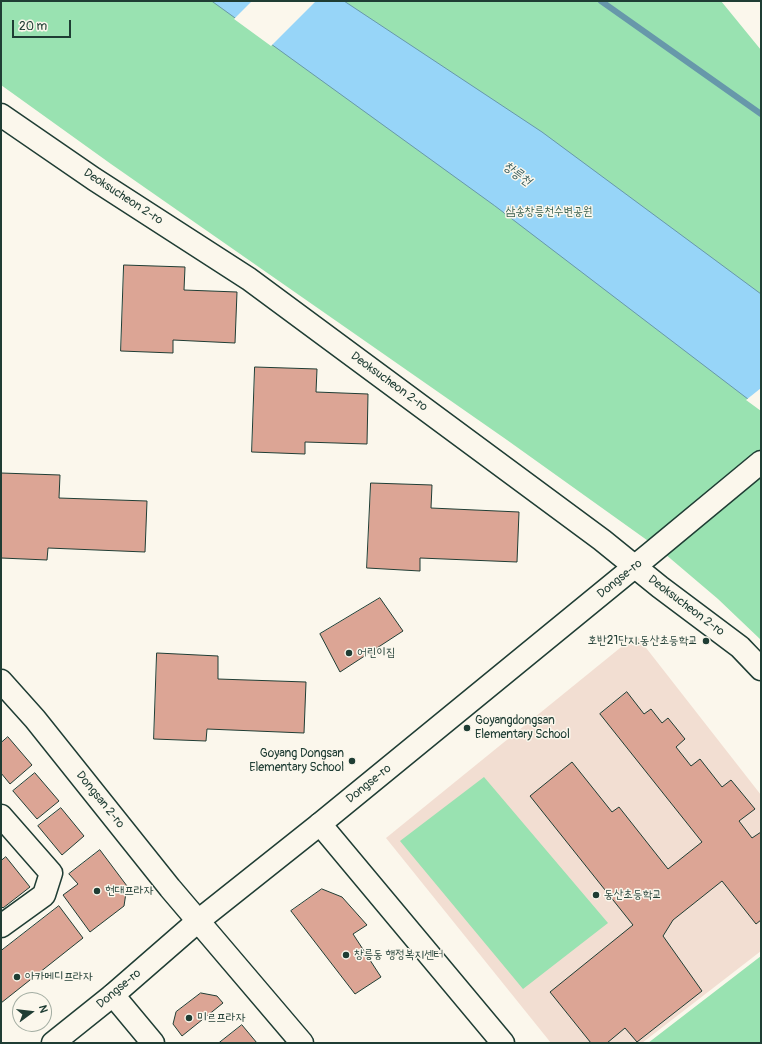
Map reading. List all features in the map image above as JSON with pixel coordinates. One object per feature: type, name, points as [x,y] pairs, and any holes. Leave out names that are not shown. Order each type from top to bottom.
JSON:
[{"type":"street","name":"Deoksucheon 2-ro","points":[[1,115],[94,179],[249,279],[602,540],[740,647],[761,669]]},
{"type":"street","name":"Dongse-ro","points":[[53,1043],[113,995],[198,921],[320,824],[635,567],[761,462]]},
{"type":"street","name":"Dongsan 2-ro","points":[[1,681],[35,719],[198,921],[302,1043]]},
{"type":"street","points":[[1,816],[51,873],[44,895],[1,926]]},
{"type":"street","points":[[320,824],[503,1043]]},
{"type":"street","points":[[113,995],[152,1043]]},
{"type":"shaded area","name":"동산초등학교","points":[[636,635],[761,795],[761,951],[642,1043],[551,1043],[386,838]]},
{"type":"green space","name":"삼송창릉천수변공원","points":[[1,1],[721,1],[761,50],[761,640],[718,599],[658,548],[507,440],[111,164],[1,85]]},
{"type":"green space","points":[[484,777],[608,923],[523,989],[400,841]]},
{"type":"green space","points":[[761,956],[761,1043],[648,1043]]},
{"type":"water","name":"창릉천","points":[[212,1],[344,1],[542,132],[761,294],[761,409],[495,206]]},
{"type":"pier","points":[[252,1],[316,1],[271,46],[234,19]]},
{"type":"pier","points":[[761,388],[761,411],[746,400]]},
{"type":"building","points":[[124,265],[185,267],[184,290],[237,292],[235,343],[173,340],[173,353],[121,351]]},
{"type":"building","points":[[255,367],[317,369],[316,392],[368,394],[367,444],[305,442],[305,454],[252,452]]},
{"type":"building","points":[[1,473],[60,475],[59,498],[147,501],[145,552],[48,548],[47,560],[1,558]]},
{"type":"building","points":[[371,483],[432,485],[431,508],[519,512],[517,562],[420,558],[420,571],[367,568]]},
{"type":"building","name":"어린이집","points":[[380,598],[403,631],[340,672],[320,634]]},
{"type":"building","points":[[157,653],[218,656],[218,679],[306,682],[304,733],[207,729],[206,741],[154,739]]},
{"type":"building","points":[[627,692],[644,714],[651,709],[662,723],[668,718],[685,739],[676,747],[691,766],[700,759],[722,787],[731,780],[755,809],[739,821],[752,838],[761,832],[761,920],[756,924],[722,881],[673,920],[663,936],[702,991],[637,1042],[625,1028],[607,1043],[591,1043],[550,992],[633,925],[530,796],[572,762],[612,812],[619,807],[668,869],[702,842],[600,714]]},
{"type":"building","points":[[8,737],[32,765],[10,784],[1,773],[1,743]]},
{"type":"building","points":[[35,773],[59,801],[37,819],[13,791]]},
{"type":"building","points":[[61,808],[84,836],[62,855],[38,826]]},
{"type":"building","name":"현대프라자","points":[[100,850],[127,886],[124,906],[90,932],[63,895],[78,884],[69,874]]},
{"type":"building","points":[[6,857],[30,887],[3,908],[1,906],[1,861]]},
{"type":"building","name":"창릉동 행정복지센터","points":[[322,889],[342,897],[367,925],[353,934],[381,977],[355,994],[291,911]]},
{"type":"building","name":"아카메디프라자","points":[[59,906],[83,938],[15,992],[12,992],[12,994],[1,1003],[1,951]]},
{"type":"building","name":"미르프라자","points":[[201,993],[217,996],[223,1003],[182,1036],[173,1024],[176,1012]]},
{"type":"building","points":[[242,1025],[257,1043],[219,1043]]},
{"type":"waterway","points":[[601,1],[761,114]]},
{"type":"place","name":"호반21단지.동산초등학교","points":[[706,641]]},
{"type":"place","name":"어린이집","points":[[349,653]]},
{"type":"place","name":"Goyangdongsan Elementary School","points":[[467,728]]},
{"type":"place","name":"Goyang Dongsan Elementary School","points":[[352,761]]},
{"type":"place","name":"현대프라자","points":[[97,891]]},
{"type":"place","name":"동산초등학교","points":[[596,895]]},
{"type":"place","name":"창릉동 행정복지센터","points":[[346,955]]},
{"type":"place","name":"아카메디프라자","points":[[17,977]]},
{"type":"place","name":"미르프라자","points":[[189,1018]]}]
